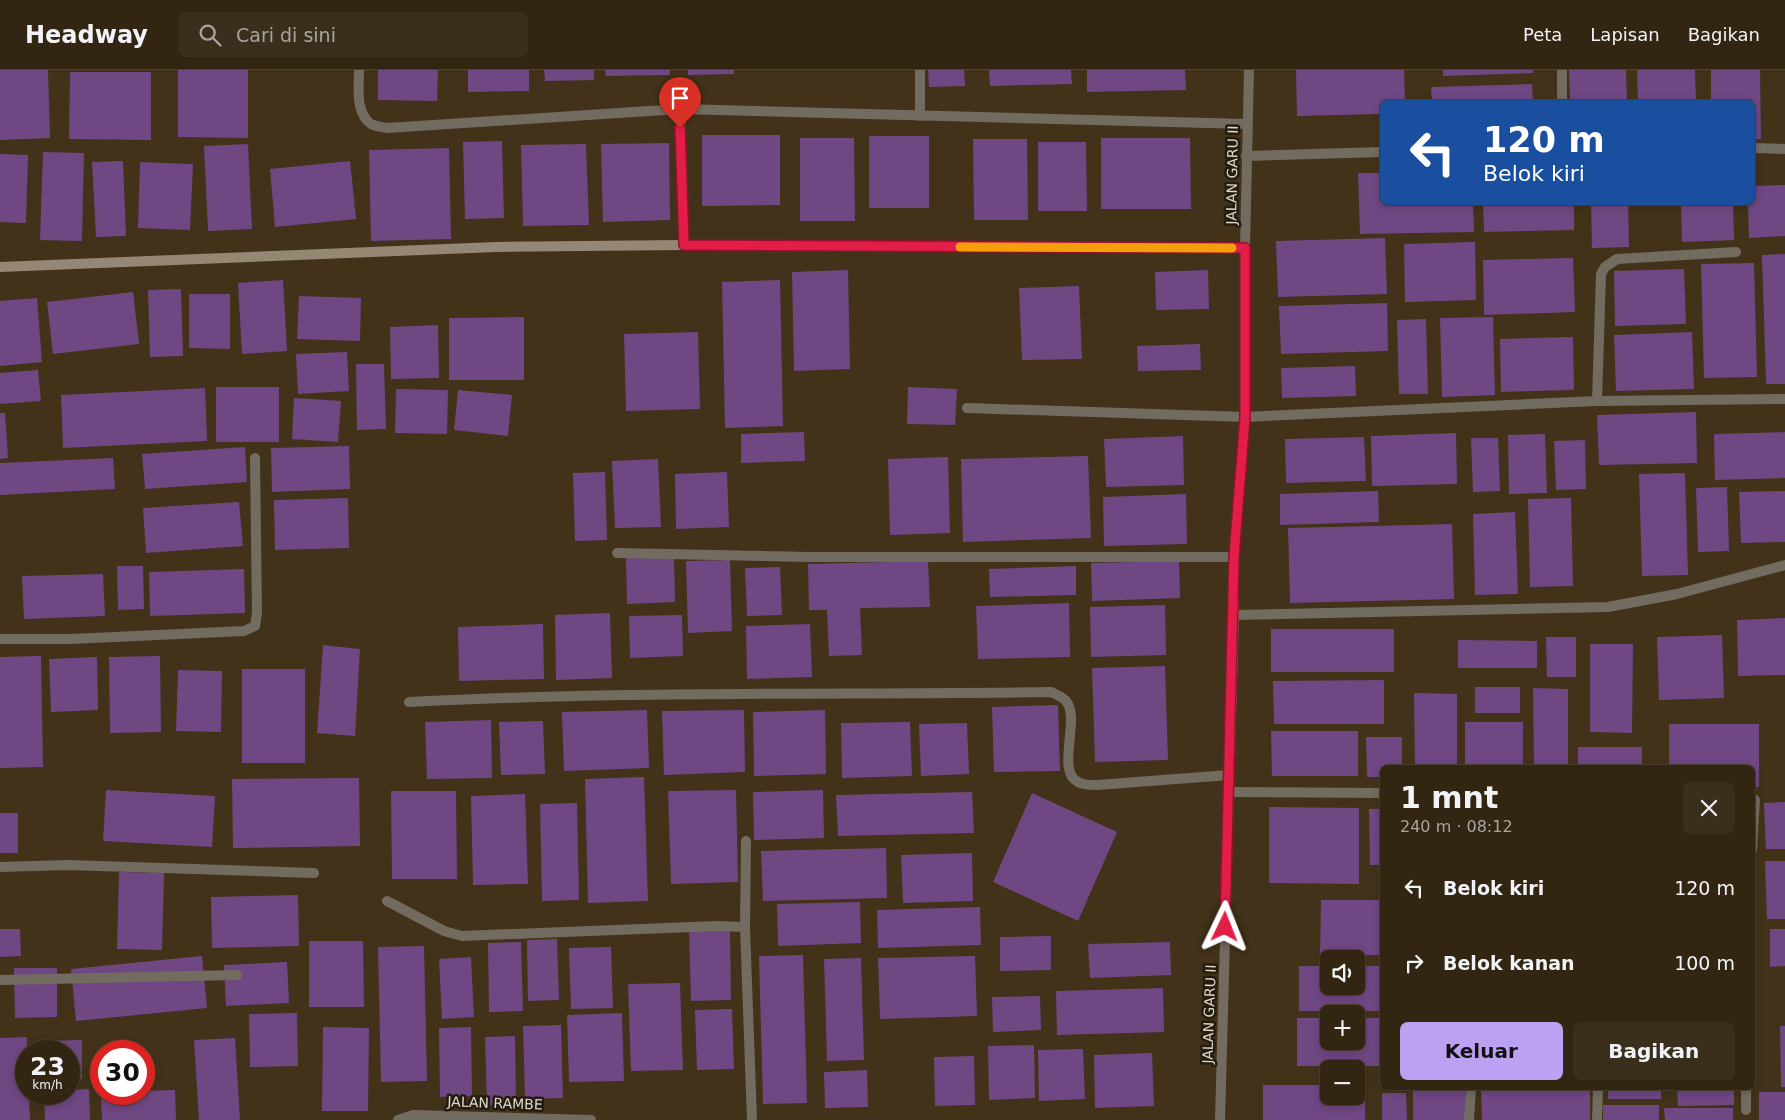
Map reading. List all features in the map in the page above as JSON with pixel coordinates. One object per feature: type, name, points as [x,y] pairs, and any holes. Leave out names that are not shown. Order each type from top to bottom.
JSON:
[{"type":"street","points":[[359,70],[360,102],[363,113],[372,124],[387,128],[680,109],[1247,124]]},
{"type":"street","points":[[920,70],[920,116]]},
{"type":"street","name":"JALAN GARU II","points":[[1220,1120],[1234,556],[1245,417],[1246,156],[1249,70]]},
{"type":"street","points":[[1562,70],[1562,100]]},
{"type":"street","points":[[680,109],[684,245]]},
{"type":"street","points":[[1755,148],[1785,149]]},
{"type":"street","points":[[1246,156],[1380,152]]},
{"type":"street","points":[[0,267],[496,247],[684,245],[1245,248]]},
{"type":"street","points":[[1597,401],[1601,274],[1604,267],[1617,259],[1736,252]]},
{"type":"street","points":[[967,408],[1245,417],[1597,401],[1785,399]]},
{"type":"street","points":[[0,639],[71,639],[234,631],[255,626],[257,613],[255,458]]},
{"type":"street","points":[[617,553],[810,557],[1234,556]]},
{"type":"street","points":[[1234,615],[1608,607],[1677,594],[1785,565]]},
{"type":"street","points":[[410,702],[531,695],[1051,692],[1064,699],[1071,711],[1068,762],[1071,775],[1077,782],[1097,785],[1229,775]]},
{"type":"street","points":[[1229,792],[1380,793]]},
{"type":"street","points":[[746,841],[745,927],[752,1120]]},
{"type":"street","points":[[0,867],[68,865],[314,873]]},
{"type":"street","points":[[387,900],[444,931],[462,936],[718,926],[745,927]]},
{"type":"street","points":[[0,980],[237,975]]},
{"type":"street","points":[[1469,1120],[1470,1090]]},
{"type":"street","points":[[1597,1120],[1598,1090]]},
{"type":"street","points":[[1746,1090],[1746,1110]]},
{"type":"street","name":"JALAN RAMBE","points":[[398,1120],[414,1115],[591,1120]]},
{"type":"building","points":[[0,70],[48,70],[50,138],[0,140]]},
{"type":"building","points":[[178,70],[248,70],[248,138],[178,137]]},
{"type":"building","points":[[378,70],[438,70],[437,101],[378,100]]},
{"type":"building","points":[[468,70],[529,70],[529,91],[468,92]]},
{"type":"building","points":[[544,70],[594,70],[594,80],[545,81]]},
{"type":"building","points":[[605,70],[670,70],[670,75],[606,76]]},
{"type":"building","points":[[688,70],[734,70],[734,74],[688,75]]},
{"type":"building","points":[[928,70],[964,70],[965,86],[929,87]]},
{"type":"building","points":[[989,70],[1071,70],[1072,84],[990,86]]},
{"type":"building","points":[[1087,70],[1185,70],[1186,90],[1087,92]]},
{"type":"building","points":[[1296,70],[1404,70],[1405,100],[1380,100],[1380,114],[1297,116]]},
{"type":"building","points":[[1443,70],[1533,70],[1533,73],[1443,76]]},
{"type":"building","points":[[1569,70],[1626,70],[1627,100],[1570,100]]},
{"type":"building","points":[[1637,70],[1695,70],[1696,100],[1638,100]]},
{"type":"building","points":[[1711,70],[1760,70],[1761,139],[1755,140],[1755,100],[1711,100]]},
{"type":"building","points":[[70,72],[151,72],[151,140],[69,139]]},
{"type":"building","points":[[1532,84],[1533,100],[1432,100],[1431,87]]},
{"type":"building","points":[[702,135],[780,135],[780,205],[702,206]]},
{"type":"building","points":[[869,136],[929,136],[929,208],[869,208]]},
{"type":"building","points":[[800,138],[854,138],[855,221],[800,221]]},
{"type":"building","points":[[1101,138],[1190,138],[1191,209],[1101,209]]},
{"type":"building","points":[[973,139],[1027,139],[1028,220],[974,220]]},
{"type":"building","points":[[502,141],[504,218],[465,219],[463,142]]},
{"type":"building","points":[[1038,142],[1086,142],[1087,211],[1038,211]]},
{"type":"building","points":[[669,143],[670,220],[603,222],[601,144]]},
{"type":"building","points":[[248,144],[252,229],[208,231],[204,146]]},
{"type":"building","points":[[586,144],[589,225],[523,226],[521,145]]},
{"type":"building","points":[[449,148],[451,239],[371,241],[369,150]]},
{"type":"building","points":[[43,152],[84,153],[82,241],[40,240]]},
{"type":"building","points":[[0,154],[28,155],[26,223],[0,222]]},
{"type":"building","points":[[123,161],[126,236],[96,237],[92,162]]},
{"type":"building","points":[[350,161],[356,219],[275,227],[270,169]]},
{"type":"building","points":[[140,162],[193,164],[190,230],[138,228]]},
{"type":"building","points":[[1358,173],[1380,173],[1380,205],[1473,205],[1474,232],[1360,234]]},
{"type":"building","points":[[1785,185],[1785,236],[1749,238],[1748,205],[1755,205],[1755,186]]},
{"type":"building","points":[[1483,205],[1574,205],[1574,230],[1484,232]]},
{"type":"building","points":[[1591,205],[1628,205],[1629,247],[1592,248]]},
{"type":"building","points":[[1681,205],[1733,205],[1734,240],[1682,242]]},
{"type":"building","points":[[1385,238],[1387,294],[1278,297],[1276,241]]},
{"type":"building","points":[[1475,242],[1476,300],[1405,302],[1404,244]]},
{"type":"building","points":[[1785,254],[1785,384],[1766,384],[1762,255]]},
{"type":"building","points":[[1573,258],[1575,312],[1484,315],[1483,260]]},
{"type":"building","points":[[1754,263],[1757,377],[1704,378],[1701,264]]},
{"type":"building","points":[[1684,269],[1686,324],[1615,326],[1614,271]]},
{"type":"building","points":[[848,270],[850,369],[794,371],[792,272]]},
{"type":"building","points":[[1208,270],[1209,309],[1156,310],[1155,272]]},
{"type":"building","points":[[283,280],[287,351],[242,354],[238,283]]},
{"type":"building","points":[[780,280],[783,426],[725,428],[722,282]]},
{"type":"building","points":[[1079,286],[1082,359],[1022,360],[1019,288]]},
{"type":"building","points":[[181,289],[183,356],[150,357],[148,290]]},
{"type":"building","points":[[133,292],[139,344],[53,354],[47,302]]},
{"type":"building","points":[[189,294],[230,294],[230,349],[189,348]]},
{"type":"building","points":[[299,296],[361,298],[360,341],[297,339]]},
{"type":"building","points":[[37,298],[42,362],[0,366],[0,301]]},
{"type":"building","points":[[1387,303],[1388,351],[1281,354],[1279,306]]},
{"type":"building","points":[[524,317],[524,380],[449,380],[449,318]]},
{"type":"building","points":[[1493,317],[1495,395],[1442,397],[1440,318]]},
{"type":"building","points":[[1426,319],[1428,394],[1399,394],[1397,320]]},
{"type":"building","points":[[438,325],[439,378],[391,379],[390,327]]},
{"type":"building","points":[[698,332],[700,409],[626,411],[624,334]]},
{"type":"building","points":[[1692,332],[1694,389],[1616,391],[1614,335]]},
{"type":"building","points":[[1573,337],[1574,390],[1501,392],[1500,339]]},
{"type":"building","points":[[1200,344],[1201,370],[1138,371],[1137,346]]},
{"type":"building","points":[[347,352],[349,391],[298,394],[296,354]]},
{"type":"building","points":[[356,364],[384,364],[386,429],[357,430]]},
{"type":"building","points":[[1355,366],[1356,396],[1282,398],[1281,368]]},
{"type":"building","points":[[38,370],[41,401],[0,404],[0,373]]},
{"type":"building","points":[[216,387],[279,387],[279,442],[216,442]]},
{"type":"building","points":[[908,387],[957,389],[955,425],[907,424]]},
{"type":"building","points":[[205,388],[207,441],[63,448],[61,395]]},
{"type":"building","points":[[396,389],[448,390],[447,434],[395,433]]},
{"type":"building","points":[[458,390],[512,395],[508,436],[454,430]]},
{"type":"building","points":[[294,398],[341,401],[338,442],[292,439]]},
{"type":"building","points":[[1696,412],[1697,463],[1599,465],[1597,415]]},
{"type":"building","points":[[0,413],[5,413],[8,458],[0,459]]},
{"type":"building","points":[[804,432],[805,461],[741,463],[741,434]]},
{"type":"building","points":[[1785,432],[1785,478],[1715,480],[1714,434]]},
{"type":"building","points":[[1456,433],[1457,484],[1372,486],[1371,436]]},
{"type":"building","points":[[1545,434],[1547,493],[1509,494],[1508,435]]},
{"type":"building","points":[[1183,436],[1184,485],[1106,487],[1104,439]]},
{"type":"building","points":[[1364,437],[1366,481],[1286,483],[1285,439]]},
{"type":"building","points":[[1471,438],[1498,438],[1500,491],[1473,492]]},
{"type":"building","points":[[1585,440],[1586,489],[1556,490],[1554,441]]},
{"type":"building","points":[[349,446],[350,489],[272,492],[271,448]]},
{"type":"building","points":[[245,447],[247,482],[145,489],[142,454]]},
{"type":"building","points":[[1088,456],[1091,538],[963,542],[961,459]]},
{"type":"building","points":[[948,457],[950,533],[890,535],[888,459]]},
{"type":"building","points":[[113,458],[115,489],[0,495],[0,463]]},
{"type":"building","points":[[658,459],[661,527],[615,528],[612,461]]},
{"type":"building","points":[[605,472],[607,540],[575,541],[573,473]]},
{"type":"building","points":[[727,472],[729,527],[676,529],[675,474]]},
{"type":"building","points":[[1685,473],[1688,575],[1642,576],[1639,474]]},
{"type":"building","points":[[1727,487],[1729,551],[1698,552],[1696,488]]},
{"type":"building","points":[[1378,491],[1379,522],[1280,525],[1280,494]]},
{"type":"building","points":[[1785,491],[1785,542],[1741,543],[1739,492]]},
{"type":"building","points":[[1186,494],[1187,544],[1104,546],[1103,497]]},
{"type":"building","points":[[348,498],[349,548],[275,550],[274,500]]},
{"type":"building","points":[[1571,498],[1573,586],[1530,587],[1528,499]]},
{"type":"building","points":[[239,502],[243,546],[146,553],[143,508]]},
{"type":"building","points":[[1515,512],[1518,594],[1475,595],[1473,514]]},
{"type":"building","points":[[1452,524],[1454,599],[1290,603],[1288,528]]},
{"type":"building","points":[[674,556],[675,602],[627,604],[626,557]]},
{"type":"building","points":[[730,560],[732,631],[688,633],[686,561]]},
{"type":"building","points":[[928,561],[930,607],[860,608],[862,655],[829,656],[827,610],[809,610],[808,564]]},
{"type":"building","points":[[1179,561],[1180,598],[1092,601],[1091,563]]},
{"type":"building","points":[[117,566],[143,566],[144,609],[118,610]]},
{"type":"building","points":[[1076,566],[1076,595],[990,597],[989,569]]},
{"type":"building","points":[[780,567],[782,615],[747,616],[745,568]]},
{"type":"building","points":[[244,569],[245,613],[150,616],[149,572]]},
{"type":"building","points":[[103,574],[105,616],[24,619],[22,576]]},
{"type":"building","points":[[1069,603],[1070,657],[978,659],[976,606]]},
{"type":"building","points":[[1165,605],[1166,655],[1091,657],[1090,607]]},
{"type":"building","points":[[610,613],[612,678],[556,680],[555,615]]},
{"type":"building","points":[[682,615],[683,656],[630,658],[629,616]]},
{"type":"building","points":[[1785,618],[1785,675],[1738,676],[1737,620]]},
{"type":"building","points":[[543,624],[544,679],[459,681],[458,627]]},
{"type":"building","points":[[810,624],[812,677],[747,679],[746,626]]},
{"type":"building","points":[[1271,629],[1394,629],[1394,672],[1271,672]]},
{"type":"building","points":[[1722,635],[1724,698],[1659,700],[1657,637]]},
{"type":"building","points":[[1546,637],[1576,637],[1576,677],[1547,677]]},
{"type":"building","points":[[1458,640],[1537,641],[1537,668],[1458,668]]},
{"type":"building","points":[[1590,644],[1633,644],[1632,733],[1590,732]]},
{"type":"building","points":[[323,645],[360,649],[355,736],[317,733]]},
{"type":"building","points":[[41,656],[43,767],[0,768],[0,657]]},
{"type":"building","points":[[160,656],[161,732],[110,733],[109,657]]},
{"type":"building","points":[[97,657],[98,710],[51,712],[49,659]]},
{"type":"building","points":[[1165,666],[1168,760],[1095,762],[1092,668]]},
{"type":"building","points":[[242,669],[305,669],[305,763],[242,763]]},
{"type":"building","points":[[178,670],[222,671],[221,732],[176,731]]},
{"type":"building","points":[[1384,680],[1384,724],[1274,724],[1273,681]]},
{"type":"building","points":[[1475,687],[1520,687],[1520,713],[1475,713]]},
{"type":"building","points":[[1533,688],[1568,689],[1568,765],[1534,765]]},
{"type":"building","points":[[1414,693],[1457,694],[1457,765],[1415,765]]},
{"type":"building","points":[[1058,705],[1060,771],[994,772],[992,707]]},
{"type":"building","points":[[647,710],[649,768],[564,771],[562,712]]},
{"type":"building","points":[[744,710],[745,772],[664,775],[662,711]]},
{"type":"building","points":[[825,710],[826,774],[754,776],[753,712]]},
{"type":"building","points":[[491,720],[492,778],[427,779],[425,722]]},
{"type":"building","points":[[543,721],[545,774],[501,775],[499,722]]},
{"type":"building","points":[[910,722],[912,776],[842,778],[841,723]]},
{"type":"building","points":[[1465,722],[1523,722],[1523,765],[1465,765]]},
{"type":"building","points":[[967,723],[969,774],[921,776],[919,724]]},
{"type":"building","points":[[1669,724],[1759,724],[1759,787],[1755,787],[1755,765],[1669,765]]},
{"type":"building","points":[[1271,731],[1358,731],[1358,776],[1272,776]]},
{"type":"building","points":[[1366,737],[1402,737],[1402,765],[1380,765],[1380,777],[1367,777]]},
{"type":"building","points":[[1578,747],[1642,747],[1642,765],[1578,765]]},
{"type":"building","points":[[644,777],[648,901],[588,903],[585,779]]},
{"type":"building","points":[[359,778],[360,846],[233,848],[232,779]]},
{"type":"building","points":[[106,790],[215,796],[212,847],[103,841]]},
{"type":"building","points":[[736,790],[738,882],[671,884],[668,791]]},
{"type":"building","points":[[823,790],[824,838],[754,840],[753,792]]},
{"type":"building","points":[[391,791],[456,791],[457,879],[392,879]]},
{"type":"building","points":[[972,792],[974,833],[838,836],[836,795]]},
{"type":"building","points":[[1032,793],[1117,832],[1078,921],[993,882]]},
{"type":"building","points":[[525,794],[528,884],[473,885],[471,796]]},
{"type":"building","points":[[1785,802],[1785,849],[1766,849],[1764,803]]},
{"type":"building","points":[[577,803],[579,900],[542,901],[540,804]]},
{"type":"building","points":[[1269,807],[1359,808],[1359,884],[1269,883]]},
{"type":"building","points":[[1369,809],[1380,809],[1380,865],[1370,865]]},
{"type":"building","points":[[0,813],[18,813],[18,853],[0,853]]},
{"type":"building","points":[[886,848],[887,898],[763,901],[761,851]]},
{"type":"building","points":[[972,853],[973,901],[903,903],[901,855]]},
{"type":"building","points":[[1765,861],[1785,861],[1785,919],[1767,919]]},
{"type":"building","points":[[119,872],[164,873],[162,950],[117,949]]},
{"type":"building","points":[[298,895],[299,946],[212,948],[211,897]]},
{"type":"building","points":[[1321,900],[1380,900],[1380,955],[1365,955],[1365,950],[1320,950]]},
{"type":"building","points":[[860,902],[861,943],[778,946],[777,904]]},
{"type":"building","points":[[980,907],[981,945],[878,948],[877,910]]},
{"type":"building","points":[[0,929],[20,929],[21,956],[0,957]]},
{"type":"building","points":[[730,929],[731,1000],[691,1001],[689,930]]},
{"type":"building","points":[[1770,929],[1785,929],[1785,966],[1770,967]]},
{"type":"building","points":[[1051,936],[1051,970],[1000,971],[1000,937]]},
{"type":"building","points":[[557,939],[559,1000],[528,1001],[527,940]]},
{"type":"building","points":[[309,941],[363,941],[364,1007],[309,1007]]},
{"type":"building","points":[[521,942],[523,1011],[489,1012],[488,943]]},
{"type":"building","points":[[1170,942],[1171,975],[1090,978],[1088,944]]},
{"type":"building","points":[[424,946],[427,1081],[381,1082],[378,947]]},
{"type":"building","points":[[611,947],[613,1008],[571,1009],[569,948]]},
{"type":"building","points":[[803,955],[807,1103],[763,1104],[759,956]]},
{"type":"building","points":[[202,956],[207,1008],[76,1021],[71,969]]},
{"type":"building","points":[[975,956],[977,1016],[880,1019],[878,958]]},
{"type":"building","points":[[471,957],[474,1017],[442,1019],[439,959]]},
{"type":"building","points":[[861,958],[864,1060],[827,1061],[824,959]]},
{"type":"building","points":[[287,962],[289,1003],[226,1006],[224,965]]},
{"type":"building","points":[[1299,966],[1320,966],[1320,995],[1365,995],[1365,966],[1380,966],[1380,1011],[1365,1011],[1365,1005],[1320,1005],[1320,1011],[1299,1011]]},
{"type":"building","points":[[14,968],[57,968],[57,1017],[15,1018]]},
{"type":"building","points":[[680,983],[683,1070],[631,1071],[628,984]]},
{"type":"building","points":[[1163,988],[1164,1032],[1057,1035],[1056,991]]},
{"type":"building","points":[[1040,996],[1041,1030],[993,1032],[992,997]]},
{"type":"building","points":[[732,1009],[734,1069],[697,1070],[695,1010]]},
{"type":"building","points":[[297,1013],[298,1066],[250,1067],[249,1014]]},
{"type":"building","points":[[622,1013],[624,1081],[569,1082],[567,1015]]},
{"type":"building","points":[[1297,1018],[1320,1018],[1320,1050],[1365,1050],[1365,1018],[1380,1018],[1380,1066],[1365,1066],[1365,1060],[1320,1060],[1320,1066],[1297,1066]]},
{"type":"building","points":[[561,1025],[563,1098],[525,1099],[523,1026]]},
{"type":"building","points":[[1780,1026],[1785,1026],[1785,1087],[1781,1087]]},
{"type":"building","points":[[323,1027],[369,1028],[368,1111],[322,1111]]},
{"type":"building","points":[[471,1027],[472,1096],[440,1097],[439,1028]]},
{"type":"building","points":[[515,1036],[516,1104],[487,1105],[485,1037]]},
{"type":"building","points":[[27,1037],[27,1040],[15,1040],[15,1105],[29,1105],[30,1120],[0,1120],[0,1038]]},
{"type":"building","points":[[235,1038],[240,1120],[199,1120],[194,1040]]},
{"type":"building","points":[[80,1040],[82,1040],[82,1079],[80,1079]]},
{"type":"building","points":[[1034,1045],[1035,1098],[989,1100],[988,1046]]},
{"type":"building","points":[[1083,1049],[1085,1099],[1039,1101],[1038,1050]]},
{"type":"building","points":[[1152,1053],[1154,1106],[1095,1108],[1094,1055]]},
{"type":"building","points":[[974,1056],[975,1105],[935,1106],[934,1057]]},
{"type":"building","points":[[867,1070],[868,1107],[825,1108],[824,1072]]},
{"type":"building","points":[[1263,1085],[1320,1085],[1320,1105],[1365,1105],[1365,1120],[1263,1120]]},
{"type":"building","points":[[80,1089],[89,1089],[90,1120],[45,1120],[44,1105],[80,1105]]},
{"type":"building","points":[[175,1090],[176,1120],[102,1120],[101,1105],[155,1105],[155,1091]]},
{"type":"building","points":[[1413,1090],[1465,1090],[1465,1120],[1413,1120]]},
{"type":"building","points":[[1481,1090],[1590,1090],[1590,1120],[1482,1120]]},
{"type":"building","points":[[1608,1090],[1661,1090],[1661,1099],[1608,1099]]},
{"type":"building","points":[[1677,1090],[1734,1090],[1734,1105],[1678,1106]]},
{"type":"building","points":[[1759,1092],[1785,1092],[1785,1120],[1759,1120]]},
{"type":"building","points":[[1382,1093],[1406,1093],[1407,1120],[1382,1120]]},
{"type":"building","points":[[1603,1105],[1659,1105],[1659,1120],[1603,1120]]},
{"type":"building","points":[[1664,1108],[1733,1108],[1733,1120],[1665,1120]]},
{"type":"slow traffic","points":[[960,247],[1232,248]]},
{"type":"route","points":[[680,128],[684,245],[1245,248],[1245,417],[1234,556],[1225,927]]}]
